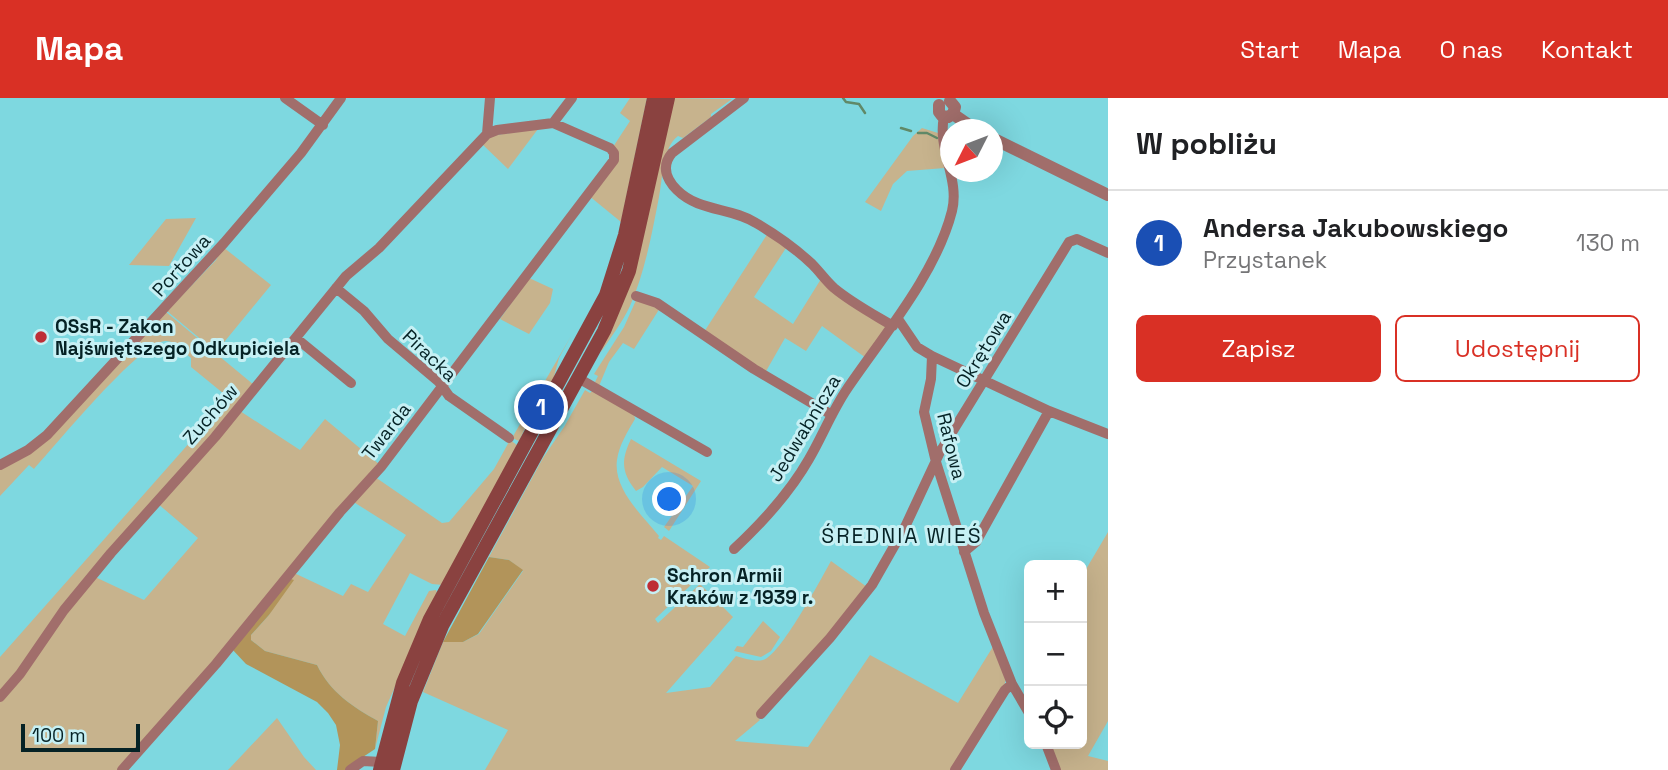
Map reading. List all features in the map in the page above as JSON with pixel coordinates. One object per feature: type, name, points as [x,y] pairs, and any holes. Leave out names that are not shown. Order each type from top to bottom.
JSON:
[{"type":"main road","points":[[385,767],[403,683],[430,619],[606,295],[625,235],[654,98]]},
{"type":"main road","points":[[385,767],[442,626],[604,331],[629,271],[668,98]]},
{"type":"street","points":[[285,98],[323,125]]},
{"type":"street","name":"Portowa","points":[[0,465],[28,450],[47,435],[217,251],[323,125],[341,98]]},
{"type":"street","points":[[490,98],[487,134],[497,130],[553,123],[572,98]]},
{"type":"street","points":[[744,98],[672,153],[666,166],[667,178],[680,193],[694,202],[735,213],[762,226],[811,263],[838,291],[895,323],[917,347],[932,356],[1049,411],[1108,433]]},
{"type":"street","points":[[895,323],[942,240],[952,209],[953,185],[943,134],[944,106]]},
{"type":"street","points":[[944,106],[961,119]]},
{"type":"street","name":"Twarda","points":[[122,770],[216,664],[340,512],[381,467],[614,160],[614,153],[610,148],[553,123]]},
{"type":"street","name":"Zuchów","points":[[0,697],[20,674],[64,610],[124,537],[215,437],[346,276],[379,248],[487,134]]},
{"type":"street","points":[[1003,143],[1108,195]]},
{"type":"street","name":"Okrętowa","points":[[761,714],[830,638],[872,585],[900,538],[936,461],[1069,243],[1074,239],[1108,253]]},
{"type":"street","name":"Piracka","points":[[336,288],[364,311],[388,339],[449,396],[509,438]]},
{"type":"street","points":[[636,296],[657,303],[754,369],[832,415]]},
{"type":"street","name":"Jedwabnicza","points":[[734,550],[766,519],[788,491],[807,463],[845,392],[895,323]]},
{"type":"street","points":[[296,338],[351,383]]},
{"type":"street","name":"Rafowa","points":[[932,356],[931,379],[924,412],[936,461],[979,598],[1012,684],[1024,704]]},
{"type":"street","points":[[578,378],[707,452]]},
{"type":"street","points":[[964,552],[976,542],[1049,411]]},
{"type":"street","points":[[955,770],[1005,690],[1012,684]]},
{"type":"street","points":[[1047,749],[1056,770]]},
{"type":"street","points":[[350,770],[363,761],[385,767]]},
{"type":"shaded area","points":[[630,98],[647,98],[621,222],[588,195],[616,162],[613,147],[630,121],[620,113]]},
{"type":"shaded area","points":[[672,98],[732,99],[683,138],[678,136],[669,148],[640,280],[627,312],[601,352]]},
{"type":"shaded area","points":[[922,128],[938,133],[940,168],[907,171],[893,184],[881,211],[865,202],[913,136]]},
{"type":"shaded area","points":[[538,129],[508,169],[481,143],[489,136]]},
{"type":"shaded area","points":[[196,218],[169,266],[129,265],[166,219]]},
{"type":"shaded area","points":[[768,233],[786,248],[754,297],[793,324],[821,279],[885,326],[886,330],[866,358],[822,326],[806,351],[785,338],[765,373],[704,332]]},
{"type":"shaded area","points":[[223,247],[271,285],[216,352],[167,311],[216,260]]},
{"type":"shaded area","points":[[529,278],[553,289],[550,303],[529,334],[500,319]]},
{"type":"shaded area","points":[[637,298],[660,308],[634,349],[623,343],[609,362],[599,386],[595,382],[598,376],[594,374],[624,327]]},
{"type":"shaded area","points":[[166,312],[254,385],[0,693],[0,657],[229,398],[191,367],[191,358],[176,344],[165,341],[153,346],[118,376],[34,469],[29,465],[0,496],[0,468],[28,453]]},
{"type":"shaded area","points":[[571,336],[559,358],[553,380],[533,411],[519,441],[512,438]]},
{"type":"shaded area","points":[[585,390],[590,393],[593,390],[634,414],[635,419],[617,460],[619,481],[630,501],[658,538],[661,540],[664,536],[710,567],[655,619],[658,623],[700,584],[733,617],[666,693],[710,687],[736,656],[763,660],[770,655],[800,616],[831,561],[867,587],[854,606],[757,716],[760,720],[735,741],[808,747],[870,655],[958,703],[994,645],[1006,678],[1004,687],[952,770],[485,770],[508,730],[423,692],[443,642],[463,642],[479,634],[523,571],[509,560],[489,557],[543,458]]},
{"type":"shaded area","points":[[240,411],[300,450],[325,419],[380,465],[120,770],[0,770],[0,700],[93,576],[144,600],[198,538],[157,503]]},
{"type":"shaded area","points":[[631,439],[701,481],[669,531],[664,527],[693,486],[662,467],[636,491],[627,478],[624,466],[625,453]]},
{"type":"shaded area","points":[[510,440],[517,445],[443,585],[432,584],[410,573],[383,624],[405,636],[429,591],[436,590],[386,707],[375,749],[378,721],[343,698],[328,683],[317,665],[265,651],[251,640],[251,635],[269,615],[292,572],[343,596],[351,584],[368,592],[406,535],[352,501],[375,477],[442,523],[449,522],[494,469]]},
{"type":"shaded area","points":[[1108,532],[1108,721],[1088,756],[1108,761],[1108,770],[1058,770],[1050,749],[1087,749],[1087,568]]},
{"type":"shaded area","points":[[489,557],[509,560],[523,570],[478,634],[463,642],[443,642]]},
{"type":"shaded area","points":[[288,578],[294,580],[251,635],[251,640],[265,651],[317,665],[328,683],[343,698],[378,721],[375,749],[348,767],[348,770],[337,770],[340,745],[336,725],[328,713],[317,702],[246,664],[231,648]]},
{"type":"shaded area","points":[[763,621],[780,637],[771,651],[761,657],[734,651],[737,646],[743,647]]},
{"type":"shaded area","points":[[277,718],[316,770],[228,770]]},
{"type":"waterway","points":[[843,98],[846,102],[859,104],[865,113]]},
{"type":"waterway","points":[[901,128],[911,131]]},
{"type":"waterway","points":[[918,133],[927,133],[937,138]]},
{"type":"place","name":"OSsR - Zakon Najświętszego Odkupiciela","points":[[41,337]]},
{"type":"place","name":"Andersa Jakubowskiego","points":[[541,407]]},
{"type":"place","name":"Schron Armii Kraków z 1939 r.","points":[[653,586]]},
{"type":"district","name":"ŚREDNIA WIEŚ","points":[[902,536]]}]
